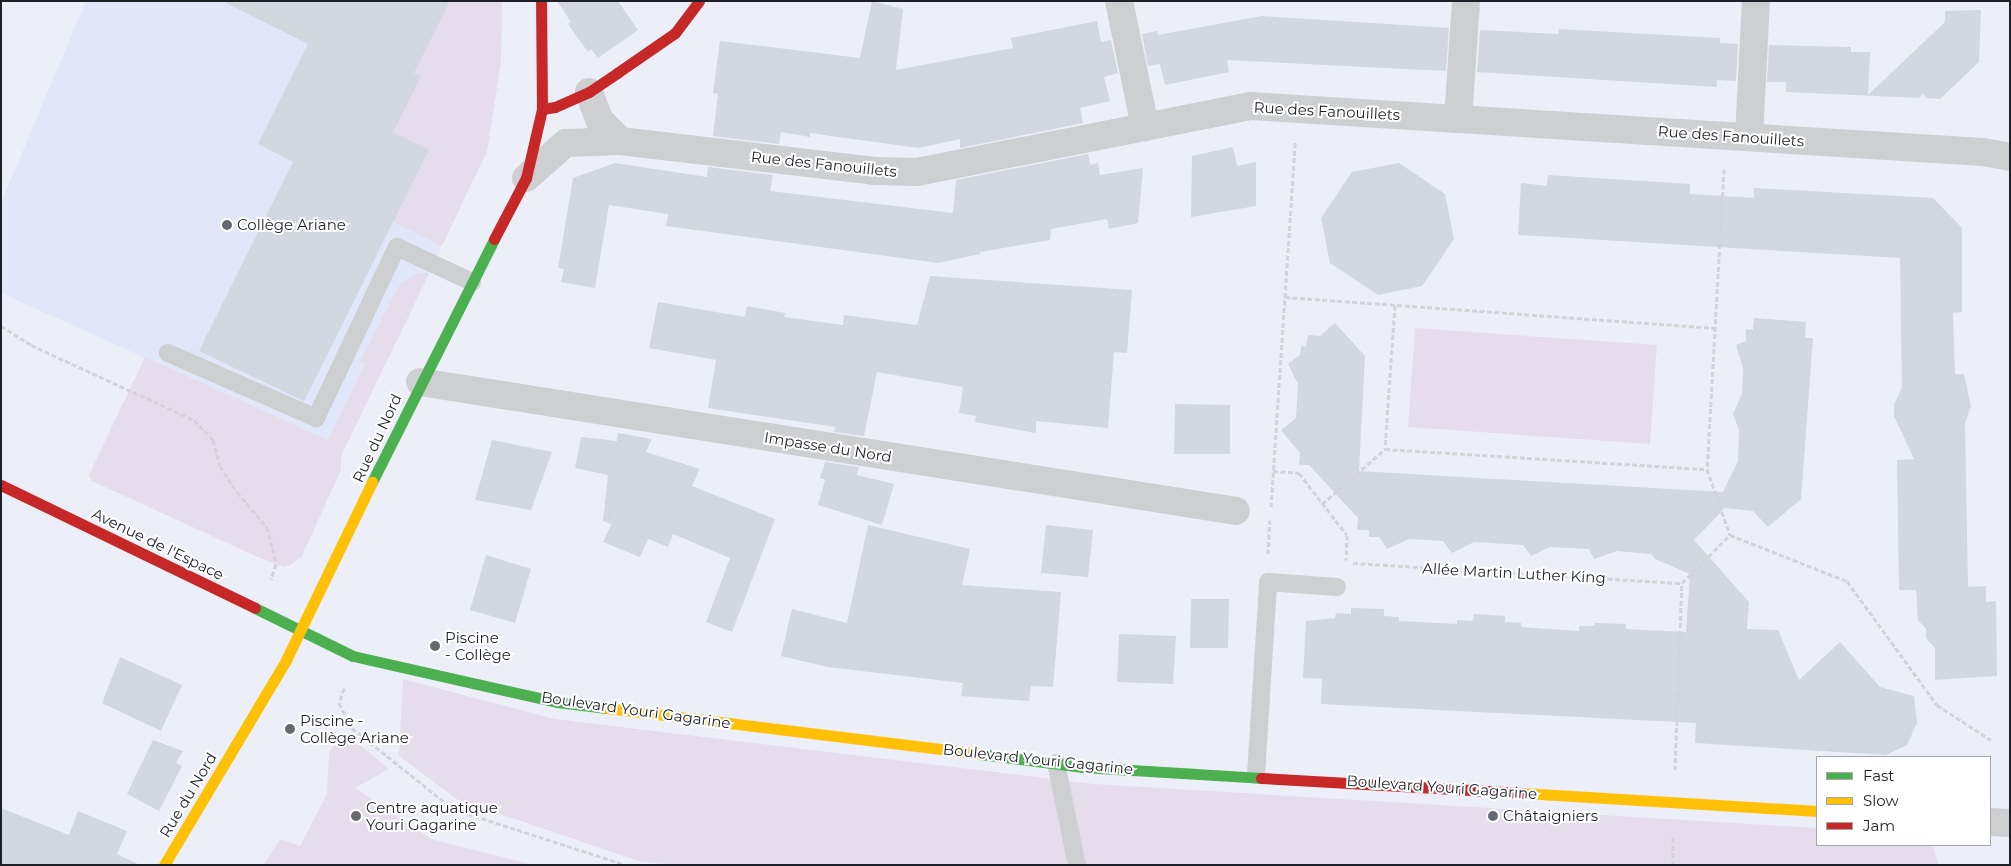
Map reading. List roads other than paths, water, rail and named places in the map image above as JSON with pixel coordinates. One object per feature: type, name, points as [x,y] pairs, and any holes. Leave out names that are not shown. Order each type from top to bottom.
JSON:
[{"type":"street","name":"Rue du Nord","points":[[164,865],[302,631],[420,382],[526,178],[542,109],[541,1]]},
{"type":"street","points":[[542,109],[556,107],[589,92],[675,33],[699,1]]},
{"type":"street","points":[[1119,1],[1145,127]]},
{"type":"street","points":[[1458,119],[1466,1]]},
{"type":"street","points":[[1737,137],[1756,1]]},
{"type":"street","points":[[589,92],[599,119],[620,141]]},
{"type":"street","name":"Rue des Fanouillets","points":[[526,178],[566,143],[620,141],[874,172],[918,172],[1250,106],[1982,152],[2010,157]]},
{"type":"street","name":"Impasse du Nord","points":[[420,382],[1236,511]]},
{"type":"street","name":"Avenue de l'Espace","points":[[1,485],[302,631]]},
{"type":"street","name":"Boulevard Youri Gagarine","points":[[302,631],[353,656],[557,702],[1056,763],[1816,811]]},
{"type":"street","points":[[1991,822],[2010,823]]},
{"type":"lane","points":[[168,352],[316,418],[397,247],[472,282]]},
{"type":"lane","points":[[1256,775],[1268,582],[1337,587]]},
{"type":"lane","points":[[1056,763],[1077,865]]},
{"type":"place","name":"Collège Ariane","points":[[227,225]]},
{"type":"place","name":"Piscine - Collège","points":[[435,646]]},
{"type":"place","name":"Piscine - Collège Ariane","points":[[290,729]]},
{"type":"place","name":"Centre aquatique Youri Gagarine","points":[[356,816]]},
{"type":"place","name":"Châtaigniers","points":[[1493,816]]}]
